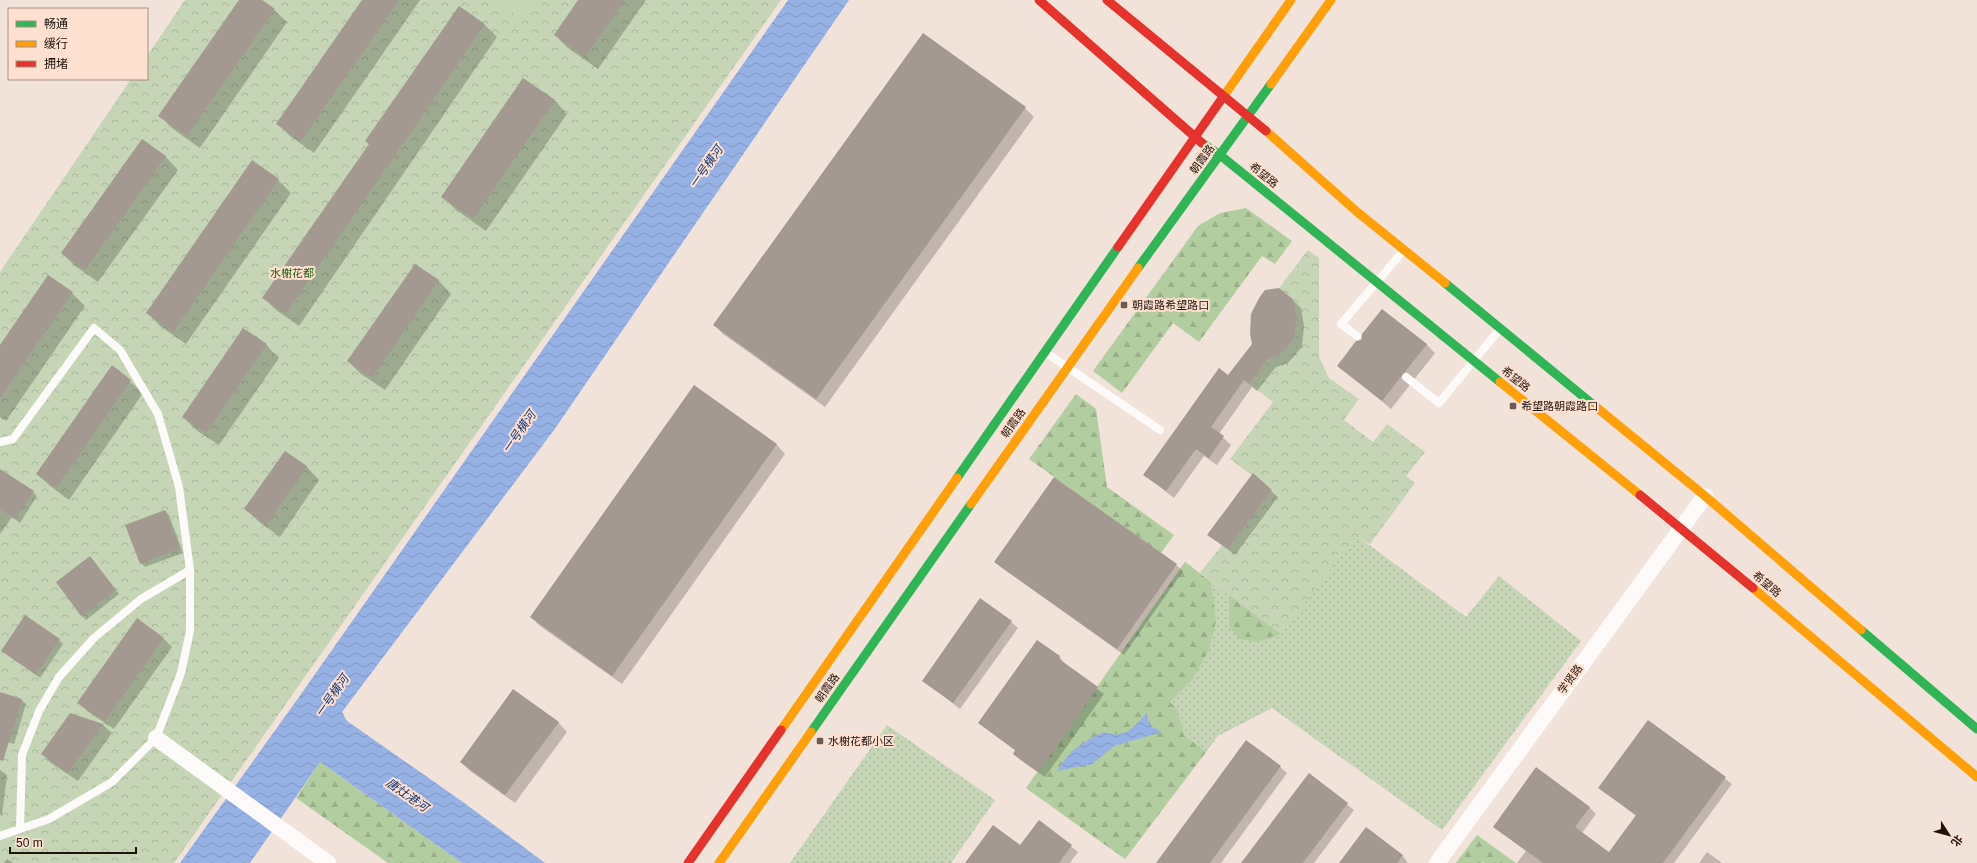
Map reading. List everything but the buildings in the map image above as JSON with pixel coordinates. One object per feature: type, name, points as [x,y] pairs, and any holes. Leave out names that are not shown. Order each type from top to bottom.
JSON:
[{"type":"main road","name":"希望路","points":[[1039,0],[1194,137],[1220,154],[1681,528],[1977,777]]},
{"type":"main road","points":[[1107,0],[1223,96],[1249,115],[1356,211],[1705,496],[1977,729]]},
{"type":"main road","name":"朝霞路","points":[[688,863],[1291,0]]},
{"type":"main road","name":"朝霞路","points":[[719,863],[1066,368],[1331,0]]},
{"type":"street","name":"学贤路","points":[[1437,863],[1705,496]]},
{"type":"street","points":[[156,738],[328,863]]},
{"type":"lane","points":[[1357,336],[1341,324],[1404,250]]},
{"type":"lane","points":[[0,442],[13,439],[94,328],[120,350],[158,414],[179,487],[190,570],[190,631],[181,673],[156,738],[112,782],[49,819],[0,836]]},
{"type":"lane","points":[[1406,377],[1439,403],[1500,329]]},
{"type":"lane","points":[[1045,352],[1066,368],[1160,430]]},
{"type":"lane","points":[[20,829],[22,756],[39,711],[59,678],[100,633],[141,599],[190,570]]},
{"type":"green space","name":"水榭花都","points":[[185,0],[781,0],[174,863],[0,863],[0,272],[130,80],[148,80],[148,55]]},
{"type":"green space","points":[[495,0],[541,0],[525,22]]},
{"type":"green space","points":[[1246,208],[1292,241],[1275,264],[1262,256],[1199,342],[1173,323],[1122,393],[1093,371],[1198,226],[1220,213]]},
{"type":"green space","points":[[1308,250],[1319,258],[1319,357],[1329,378],[1359,399],[1344,420],[1373,442],[1387,424],[1425,452],[1406,476],[1415,483],[1370,544],[1356,536],[1281,634],[1200,573],[1222,545],[1228,549],[1272,490],[1230,459],[1273,402],[1249,384],[1268,359],[1280,355],[1294,339],[1297,318],[1293,299],[1279,288]]},
{"type":"green space","points":[[1076,394],[1096,409],[1107,487],[1174,535],[1161,553],[1029,459]]},
{"type":"green space","points":[[1356,535],[1466,617],[1499,576],[1581,641],[1442,830],[1272,708],[1218,736],[1125,859],[1026,788],[1185,562],[1281,634]]},
{"type":"green space","points":[[1185,562],[1211,582],[1216,621],[1209,650],[1192,680],[1170,702],[1177,709],[1184,735],[1206,752],[1125,859],[1026,788]],"holes":[[[1147,713],[1149,725],[1162,732],[1114,746],[1070,768],[1057,770],[1104,732],[1118,735],[1128,731],[1133,728]]]},
{"type":"green space","points":[[1229,595],[1281,634],[1257,642],[1240,639],[1229,626]]},
{"type":"green space","points":[[887,725],[995,800],[951,863],[790,863]]},
{"type":"green space","points":[[320,762],[462,863],[388,863],[296,798]]},
{"type":"green space","points":[[1477,835],[1516,863],[1456,863]]},
{"type":"water","points":[[788,0],[849,0],[554,430],[342,712],[347,721],[463,802],[545,863],[462,863],[320,762],[250,863],[180,863],[299,697]]},
{"type":"water","points":[[1147,713],[1149,725],[1162,732],[1114,746],[1092,764],[1057,771],[1066,758],[1077,747],[1089,739],[1104,732],[1118,734],[1128,731]]},
{"type":"traffic: fast","points":[[1138,268],[1271,84]]},
{"type":"traffic: fast","points":[[1202,143],[1220,155],[1500,382]]},
{"type":"traffic: fast","points":[[957,478],[1118,247]]},
{"type":"traffic: fast","points":[[1445,283],[1596,407]]},
{"type":"traffic: fast","points":[[811,732],[971,504]]},
{"type":"traffic: fast","points":[[1861,630],[1977,729]]},
{"type":"traffic: slow","points":[[1223,97],[1291,0]]},
{"type":"traffic: slow","points":[[1271,84],[1331,0]]},
{"type":"traffic: slow","points":[[1266,131],[1356,211],[1445,283]]},
{"type":"traffic: slow","points":[[971,504],[1138,268]]},
{"type":"traffic: slow","points":[[1500,382],[1640,495]]},
{"type":"traffic: slow","points":[[1596,407],[1705,496],[1861,630]]},
{"type":"traffic: slow","points":[[781,730],[957,478]]},
{"type":"traffic: slow","points":[[1753,588],[1977,777]]},
{"type":"traffic: slow","points":[[719,863],[811,732]]},
{"type":"traffic: jam","points":[[1039,0],[1202,143]]},
{"type":"traffic: jam","points":[[1107,0],[1266,131]]},
{"type":"traffic: jam","points":[[1118,247],[1223,97]]},
{"type":"traffic: jam","points":[[1640,495],[1753,588]]},
{"type":"traffic: jam","points":[[688,863],[781,730]]},
{"type":"place","name":"朝霞路希望路口","points":[[1124,305]]},
{"type":"place","name":"希望路朝霞路口","points":[[1513,406]]},
{"type":"place","name":"水榭花都小区","points":[[820,741]]},
{"type":"water label","name":"一号横河","points":[[706,167]]},
{"type":"water label","name":"一号横河","points":[[519,432]]},
{"type":"water label","name":"一号横河","points":[[332,696]]},
{"type":"water label","name":"唐灶港河","points":[[407,795]]}]
